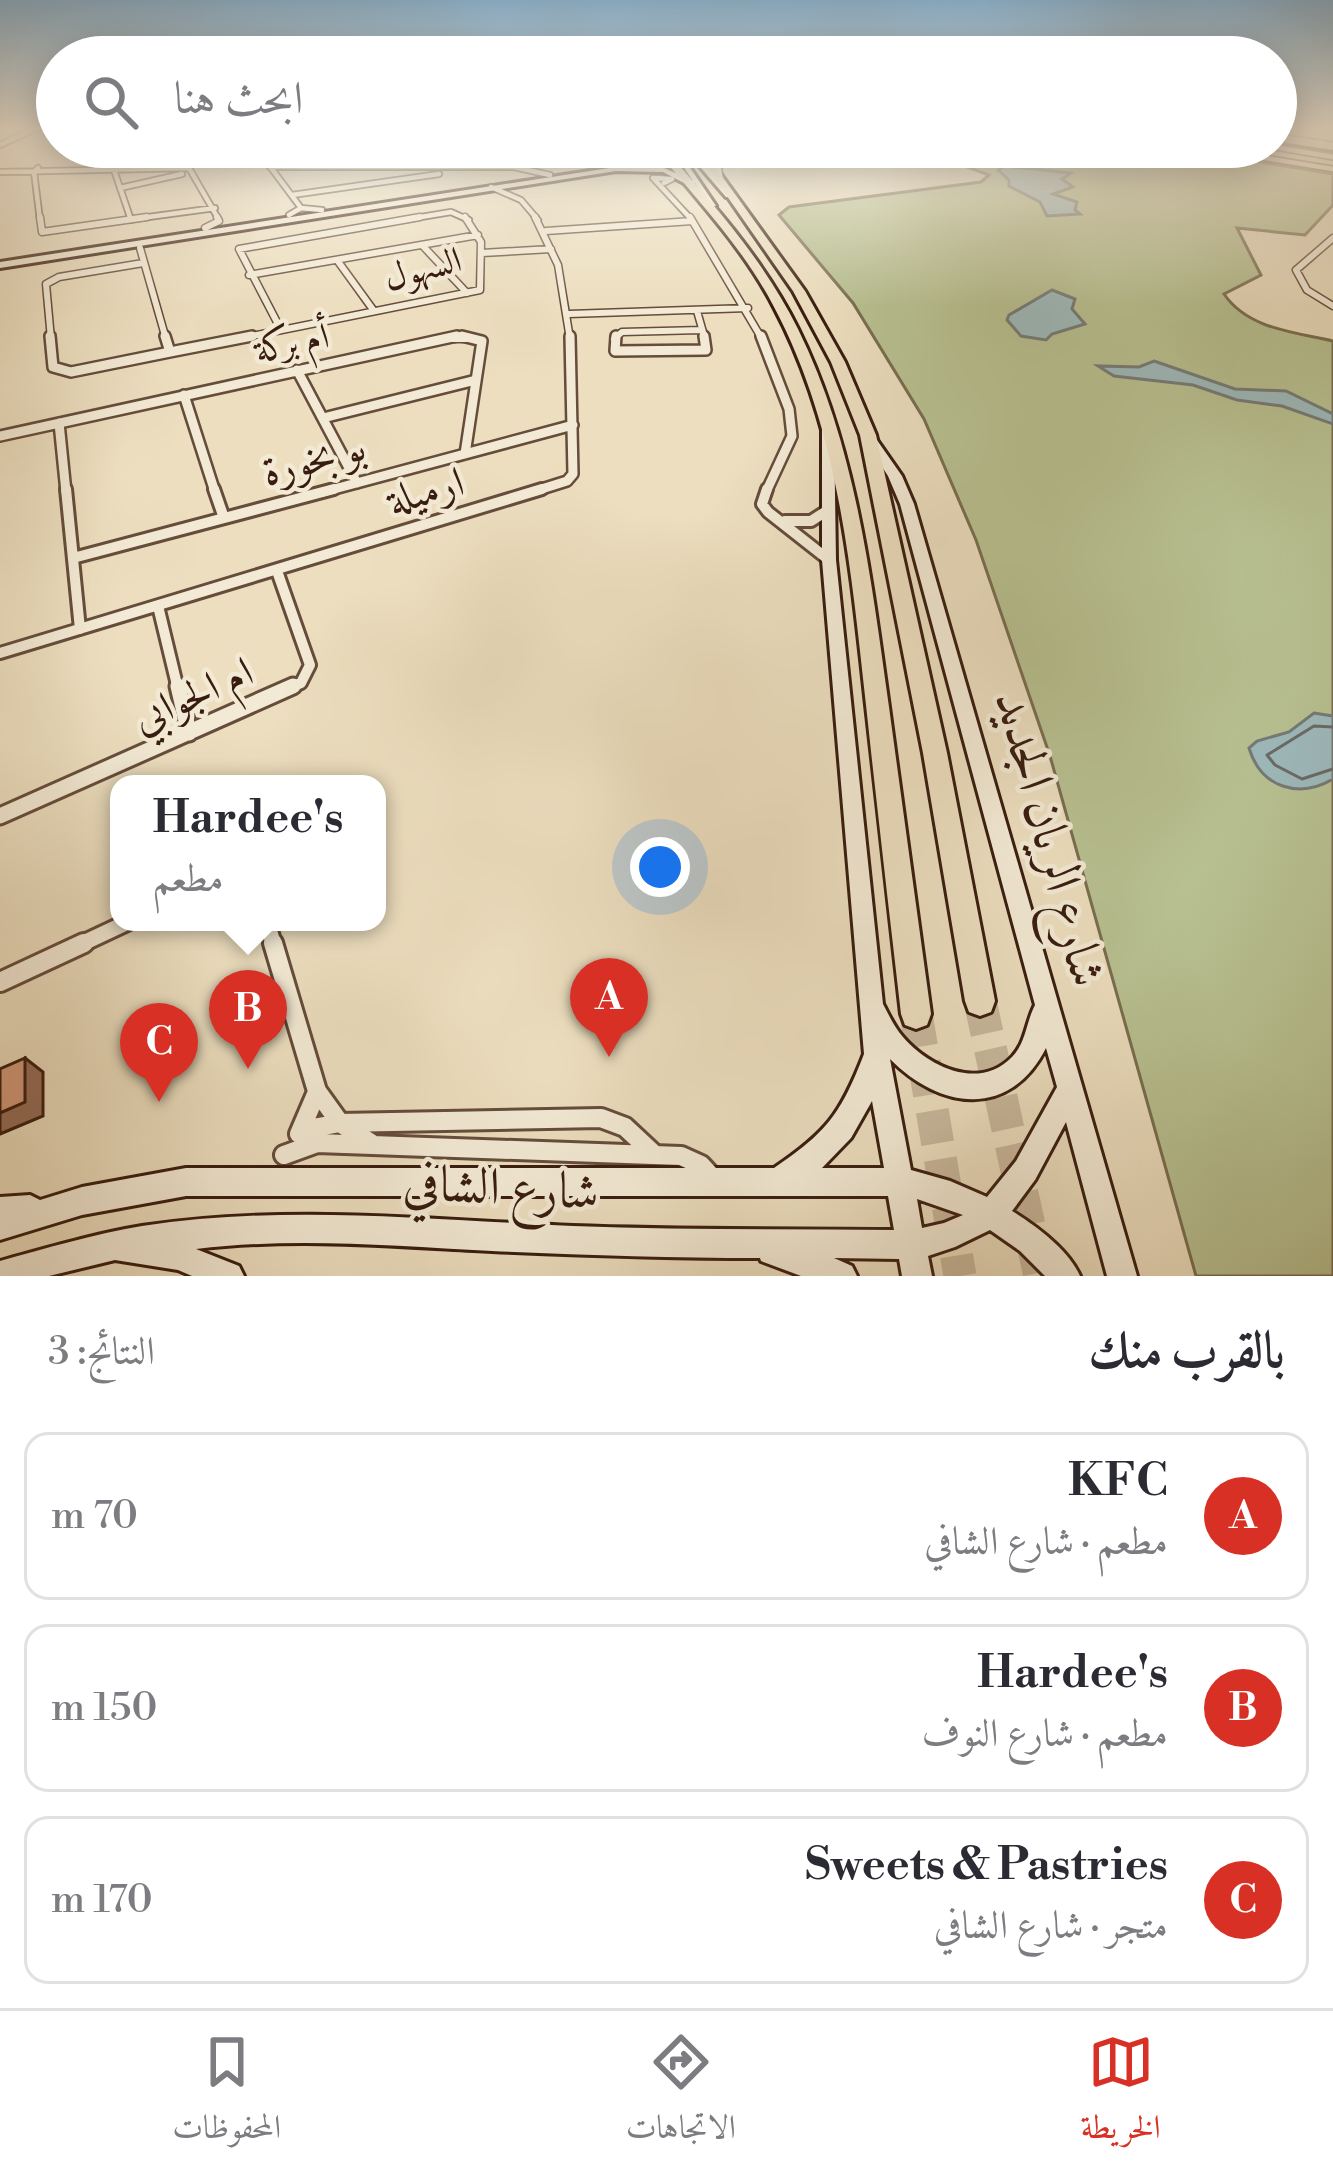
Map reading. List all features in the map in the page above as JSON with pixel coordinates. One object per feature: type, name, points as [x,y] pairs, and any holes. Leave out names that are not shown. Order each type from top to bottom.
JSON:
[{"type":"highway","points":[[696,188],[712,204],[783,310],[828,428],[848,500],[862,578],[916,1014]]},
{"type":"highway","name":"شارع الريان الجديد","points":[[725,188],[799,291],[838,362],[868,435],[935,754],[980,1001]]},
{"type":"main road","points":[[0,262],[462,188]]},
{"type":"main road","points":[[30,257],[486,188]]},
{"type":"main road","points":[[701,188],[712,204]]},
{"type":"main road","points":[[0,262],[154,238]]},
{"type":"main road","points":[[828,428],[825,512],[876,1053],[917,1276]]},
{"type":"main road","name":"شارع الريان الجديد","points":[[868,435],[896,476],[907,504],[1122,1276]]},
{"type":"main road","points":[[872,1007],[894,1047],[933,1077],[979,1088],[1018,1075],[1040,1044],[1043,1003]]},
{"type":"main road","points":[[779,1179],[809,1163],[844,1129],[867,1086],[876,1053]]},
{"type":"main road","name":"شارع الشافي","points":[[0,1276],[107,1245],[182,1232],[267,1227],[665,1245],[912,1245],[953,1239],[995,1213],[1028,1167],[1068,1092]]},
{"type":"main road","name":"شارع الشافي","points":[[0,1226],[55,1208],[186,1182],[902,1182],[950,1192],[995,1213],[1043,1251],[1065,1276]]},
{"type":"main road","points":[[0,1211],[55,1208]]},
{"type":"main road","points":[[747,1244],[842,1276]]},
{"type":"main road","points":[[107,1245],[178,1256],[229,1276]]},
{"type":"street","points":[[36,188],[42,232],[215,208]]},
{"type":"street","points":[[120,188],[131,220]]},
{"type":"street","points":[[203,188],[218,224],[205,228]]},
{"type":"street","points":[[286,188],[292,195],[295,238]]},
{"type":"street","points":[[292,195],[343,188]]},
{"type":"street","points":[[493,188],[509,188]]},
{"type":"street","points":[[667,188],[748,308],[792,435],[787,456],[761,498],[772,518],[800,533],[829,560]]},
{"type":"street","name":"ارميلة","points":[[0,653],[549,490],[573,474],[569,314],[546,231],[535,211],[506,190]]},
{"type":"street","name":"السهول","points":[[143,263],[59,277],[46,284],[53,368],[70,372],[484,287],[482,253],[471,217],[451,212],[239,249],[250,275]]},
{"type":"street","points":[[546,231],[692,221]]},
{"type":"street","points":[[284,328],[250,275],[478,235]]},
{"type":"street","points":[[124,245],[140,248],[154,238]]},
{"type":"street","points":[[1333,238],[1300,262],[1296,274],[1307,290],[1333,306]]},
{"type":"street","points":[[422,245],[467,292]]},
{"type":"street","points":[[140,248],[170,352]]},
{"type":"street","name":"السهول","points":[[482,253],[551,249]]},
{"type":"street","points":[[337,260],[374,311]]},
{"type":"street","points":[[569,314],[748,308]]},
{"type":"street","points":[[697,310],[708,347],[700,352],[615,351],[614,337],[622,332],[702,330]]},
{"type":"street","name":"أم بركة","points":[[0,436],[460,334],[482,340],[465,454]]},
{"type":"street","points":[[297,370],[357,483]]},
{"type":"street","points":[[322,418],[476,380]]},
{"type":"street","points":[[184,395],[224,518]]},
{"type":"street","points":[[59,423],[80,629]]},
{"type":"street","name":"بو بخورة","points":[[73,558],[573,425]]},
{"type":"street","points":[[772,518],[804,522],[825,512]]},
{"type":"street","name":"ام الجوابي","points":[[0,816],[290,690],[308,674],[310,665],[277,571]]},
{"type":"street","points":[[158,606],[189,734]]},
{"type":"street","points":[[0,982],[110,930]]},
{"type":"street","points":[[270,931],[317,1091],[340,1123],[374,1145]]},
{"type":"street","points":[[257,1179],[284,1155],[302,1130],[317,1091]]},
{"type":"street","points":[[302,1130],[340,1123],[601,1118],[625,1127],[655,1155]]},
{"type":"street","points":[[284,1155],[317,1143],[655,1155],[691,1159],[714,1179]]},
{"type":"green space","points":[[938,188],[1333,188],[1333,205],[1305,235],[1237,228],[1261,275],[1224,294],[1259,322],[1333,341],[1333,1276],[1196,1276],[1050,756],[976,540],[924,419],[853,303],[779,215],[789,207]]},
{"type":"water","points":[[1012,188],[1071,188],[1053,194],[1077,202],[1075,210],[1080,214],[1047,216],[1040,202]]},
{"type":"water","points":[[1052,290],[1075,299],[1072,309],[1085,324],[1046,340],[1021,336],[1007,320],[1009,315]]},
{"type":"water","points":[[1154,361],[1235,389],[1286,391],[1333,414],[1333,424],[1282,406],[1237,400],[1193,385],[1114,376],[1098,366],[1139,367]]},
{"type":"water","points":[[1314,713],[1333,716],[1333,779],[1295,789],[1272,781],[1262,773],[1249,748],[1289,732]]},
{"type":"building","points":[[25,1058],[25,1102],[0,1113],[0,1069]]},
{"type":"tunnel","points":[[980,1001],[1040,1276]]},
{"type":"tunnel","points":[[916,1014],[960,1276]]},
{"type":"place","name":"KFC","points":[[609,1057]]},
{"type":"place","name":"Hardee's","points":[[248,1069]]},
{"type":"place","name":"Sweets & Pastries","points":[[159,1102]]}]
